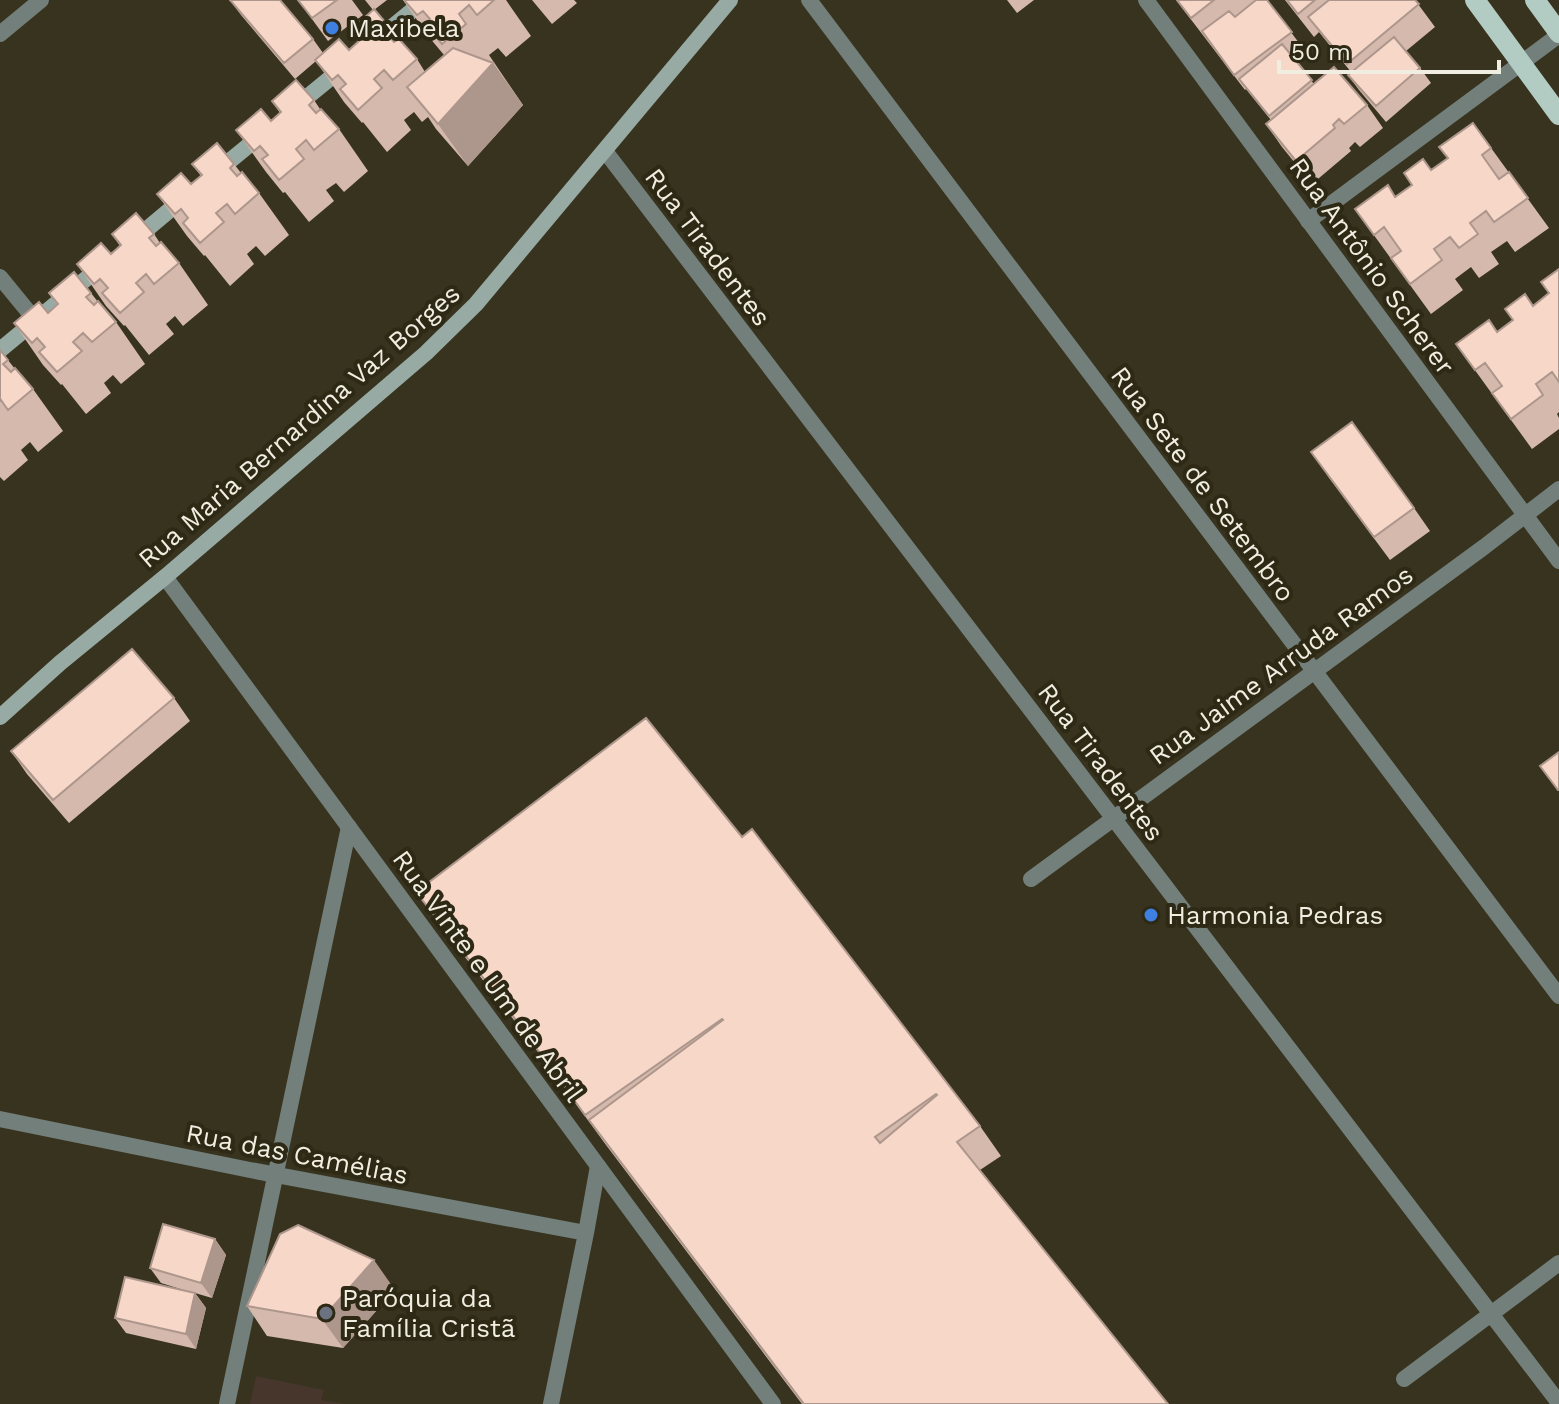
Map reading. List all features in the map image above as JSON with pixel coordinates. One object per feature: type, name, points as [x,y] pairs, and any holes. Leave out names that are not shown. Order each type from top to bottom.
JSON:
[{"type":"main road","points":[[0,350],[425,0]]},
{"type":"main road","name":"Rua Maria Bernardina Vaz Borges","points":[[0,717],[426,353],[476,304],[730,0]]},
{"type":"main road","points":[[1475,0],[1559,115]]},
{"type":"main road","points":[[1535,0],[1559,34]]},
{"type":"street","points":[[0,34],[41,0]]},
{"type":"street","name":"Rua Sete de Setembro","points":[[809,0],[1559,996]]},
{"type":"street","name":"Rua Antônio Scherer","points":[[1146,0],[1559,561]]},
{"type":"street","points":[[1308,221],[1559,34]]},
{"type":"street","name":"Rua Tiradentes","points":[[605,151],[1559,1403]]},
{"type":"street","points":[[0,277],[36,321]]},
{"type":"street","name":"Rua Jaime Arruda Ramos","points":[[1031,879],[1559,489]]},
{"type":"street","name":"Rua Vinte e Um de Abril","points":[[165,577],[773,1404]]},
{"type":"street","points":[[227,1404],[349,827]]},
{"type":"street","name":"Rua das Camélias","points":[[0,1119],[586,1233]]},
{"type":"street","points":[[551,1404],[598,1166]]},
{"type":"street","points":[[1404,1379],[1559,1263]]},
{"type":"shaded area","points":[[256,1376],[324,1390],[321,1400],[345,1404],[250,1404]]},
{"type":"building","points":[[230,0],[280,0],[313,39],[284,63]]},
{"type":"building","points":[[298,0],[337,0],[312,18]]},
{"type":"building","points":[[404,0],[494,0],[477,15],[469,5],[459,14],[466,24],[442,44],[425,24],[430,19],[423,11],[417,15]]},
{"type":"building","points":[[1177,0],[1214,0],[1191,18]]},
{"type":"building","points":[[1256,0],[1267,0],[1292,32],[1234,75],[1202,31],[1229,11],[1235,17]]},
{"type":"building","points":[[1287,0],[1315,0],[1298,14]]},
{"type":"building","points":[[1329,0],[1415,0],[1419,4],[1347,64],[1308,17]]},
{"type":"building","points":[[374,9],[392,30],[387,34],[394,42],[399,39],[417,59],[393,80],[384,70],[374,79],[382,88],[358,110],[340,89],[346,84],[338,75],[332,80],[315,60],[339,39],[349,50],[359,41],[350,31]]},
{"type":"building","points":[[1394,37],[1420,68],[1376,106],[1348,75]]},
{"type":"building","points":[[1282,44],[1312,80],[1269,116],[1239,79]]},
{"type":"building","points":[[453,48],[493,63],[438,124],[407,87]]},
{"type":"building","points":[[1334,67],[1367,105],[1344,124],[1339,119],[1333,125],[1335,128],[1296,161],[1266,124]]},
{"type":"building","points":[[296,80],[314,100],[309,105],[316,113],[321,109],[339,129],[314,150],[306,140],[296,149],[304,159],[279,180],[262,159],[268,155],[260,146],[254,151],[236,130],[261,109],[271,121],[281,112],[272,101]]},
{"type":"building","points":[[1473,123],[1491,148],[1482,155],[1499,179],[1509,172],[1528,198],[1494,222],[1486,211],[1470,223],[1478,234],[1459,248],[1450,237],[1434,249],[1442,260],[1410,284],[1391,258],[1401,251],[1384,227],[1374,235],[1355,209],[1388,185],[1395,197],[1412,185],[1404,173],[1423,159],[1431,170],[1448,158],[1439,147]]},
{"type":"building","points":[[217,143],[234,164],[230,168],[237,176],[242,172],[259,193],[235,214],[227,204],[216,213],[224,222],[200,243],[183,223],[188,218],[181,209],[175,214],[157,194],[181,173],[191,184],[202,175],[192,164]]},
{"type":"building","points":[[136,213],[154,234],[149,238],[156,246],[161,242],[179,263],[154,284],[146,274],[136,283],[144,292],[120,313],[102,293],[108,288],[100,279],[94,284],[77,264],[101,243],[111,254],[121,245],[112,234]]},
{"type":"building","points":[[1559,269],[1559,382],[1552,372],[1536,384],[1543,395],[1511,419],[1492,393],[1502,386],[1485,363],[1475,370],[1456,344],[1489,320],[1497,332],[1513,320],[1505,309],[1525,294],[1533,306],[1549,293],[1541,282]]},
{"type":"building","points":[[74,272],[91,293],[86,297],[94,305],[98,301],[116,322],[92,342],[83,333],[73,342],[82,351],[57,372],[39,352],[45,347],[37,338],[32,343],[14,323],[39,302],[48,313],[58,304],[49,293]]},
{"type":"building","points":[[0,350],[8,360],[3,364],[11,372],[15,368],[33,389],[8,410],[0,401]]},
{"type":"building","points":[[1352,422],[1414,508],[1374,537],[1311,452]]},
{"type":"building","points":[[132,649],[174,698],[53,800],[11,751]]},
{"type":"building","points":[[646,718],[742,837],[752,829],[980,1126],[957,1142],[1168,1404],[804,1404],[589,1120],[723,1020],[585,1115],[510,1012],[416,892]],"holes":[[[936,1094],[880,1143],[875,1137]]]},
{"type":"building","points":[[1559,752],[1559,790],[1558,790],[1540,766]]},
{"type":"building","points":[[163,1224],[215,1239],[201,1283],[150,1268]]},
{"type":"building","points":[[298,1225],[374,1260],[322,1319],[247,1306],[280,1234]]},
{"type":"building","points":[[125,1277],[195,1293],[186,1334],[115,1318]]},
{"type":"place","name":"Maxibela","points":[[332,28]]},
{"type":"place","name":"Harmonia Pedras","points":[[1151,915]]},
{"type":"place","name":"Paróquia da Família Cristã","points":[[326,1313]]}]
